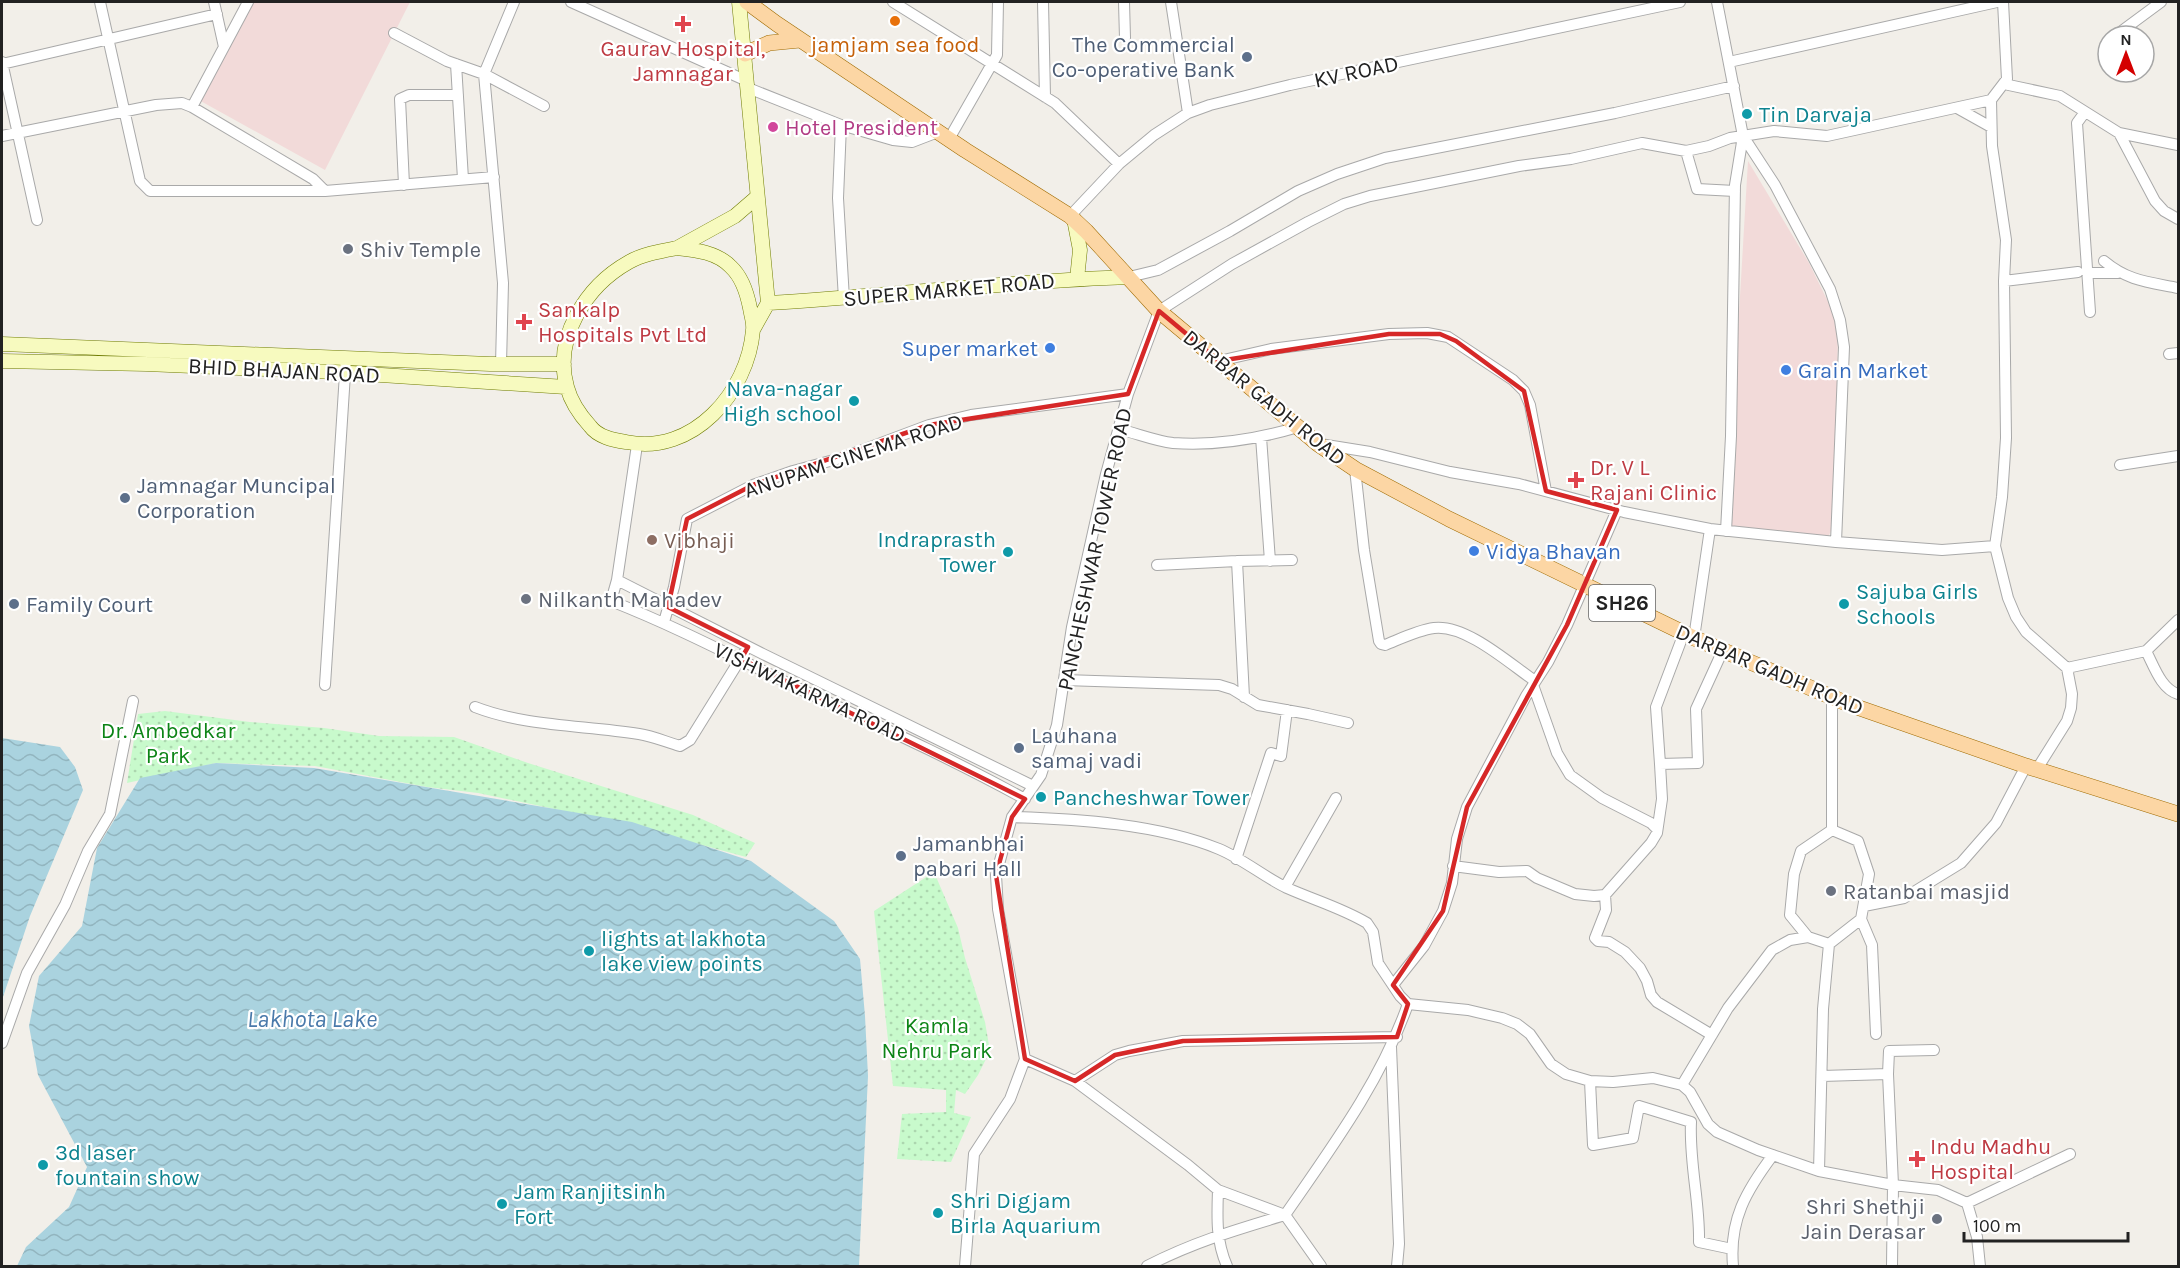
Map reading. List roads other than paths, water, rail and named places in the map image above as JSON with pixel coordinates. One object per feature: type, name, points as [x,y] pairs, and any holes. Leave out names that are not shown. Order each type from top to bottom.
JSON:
[{"type":"main road","points":[[746,2],[745,54],[768,303],[754,328],[741,377],[729,398],[713,416],[684,435],[657,443],[637,445],[609,439],[592,429],[572,401],[566,387],[564,364],[566,342],[576,317],[590,294],[610,275],[630,262],[655,252],[676,248],[735,216],[757,197]]},
{"type":"main road","name":"SH26","points":[[746,2],[944,136],[1072,218],[1129,277]]},
{"type":"main road","points":[[745,54],[769,43],[800,40]]},
{"type":"main road","points":[[1072,218],[1080,249],[1077,279]]},
{"type":"main road","points":[[676,248],[703,252],[726,267],[742,282],[749,301],[754,328]]},
{"type":"main road","name":"SUPER MARKET ROAD","points":[[768,303],[1129,277]]},
{"type":"main road","name":"DARBAR GADH ROAD","points":[[1129,277],[1159,311],[1318,444],[1355,469],[1449,519],[1689,636],[1832,696],[2032,767],[2178,814]]},
{"type":"main road","name":"BHID BHAJAN ROAD","points":[[2,344],[501,364],[564,364]]},
{"type":"main road","name":"BHID BHAJAN ROAD","points":[[2,361],[146,364],[345,373],[566,387]]},
{"type":"street","points":[[100,2],[140,181],[150,191],[325,191],[494,177]]},
{"type":"street","points":[[214,2],[224,47]]},
{"type":"street","points":[[192,107],[248,2]]},
{"type":"street","points":[[501,364],[502,283],[484,74],[514,2]]},
{"type":"street","points":[[571,2],[748,85],[840,125],[893,140],[912,142],[944,136],[994,64],[998,55],[998,2]]},
{"type":"street","points":[[893,2],[1055,103],[1119,164]]},
{"type":"street","points":[[1043,2],[1045,97]]},
{"type":"street","points":[[1124,2],[1125,38]]},
{"type":"street","points":[[1171,2],[1188,113]]},
{"type":"street","name":"KV ROAD","points":[[1072,218],[1119,164],[1154,135],[1188,113],[1210,105],[1290,85],[1680,2]]},
{"type":"street","points":[[1717,2],[1743,136],[1735,190],[1732,415],[1726,531]]},
{"type":"street","points":[[1729,62],[1998,2]]},
{"type":"street","points":[[1159,311],[1232,264],[1344,204],[1361,199],[1519,166],[1571,159],[1642,143],[1686,151],[1743,136],[1774,131],[1827,136],[1991,100],[2007,79],[2004,2]]},
{"type":"street","points":[[2131,24],[2161,2]]},
{"type":"street","points":[[37,220],[2,63],[217,14]]},
{"type":"street","points":[[394,33],[456,64],[484,74],[544,106]]},
{"type":"street","points":[[456,64],[463,179]]},
{"type":"street","points":[[2004,84],[2060,96],[2119,134],[2178,145]]},
{"type":"street","points":[[1129,277],[1158,270],[1298,191],[1337,174],[1385,158],[1615,113],[1734,86]]},
{"type":"street","points":[[404,185],[400,99],[409,95],[458,95]]},
{"type":"street","points":[[1864,906],[1904,898],[1961,863],[1996,823],[2032,767],[2067,721],[2071,708],[2073,694],[2067,668],[2026,633],[2016,617],[2008,598],[1995,546],[2002,497],[2006,438],[2004,281],[2006,240],[1992,146],[1991,100]]},
{"type":"street","points":[[2,136],[170,103],[182,103],[313,179],[325,191]]},
{"type":"street","points":[[1957,108],[1991,128]]},
{"type":"street","points":[[2085,112],[2077,123],[2083,273],[2090,312]]},
{"type":"street","points":[[840,125],[838,198],[844,298]]},
{"type":"street","points":[[2119,134],[2154,201],[2164,211],[2178,219]]},
{"type":"street","points":[[1743,136],[1775,185],[1813,254],[1830,289],[1840,320],[1844,347],[1836,542]]},
{"type":"street","points":[[1686,151],[1696,189],[1735,190]]},
{"type":"street","points":[[2104,261],[2118,273],[2133,279],[2178,288]]},
{"type":"street","points":[[2004,281],[2083,273],[2118,273]]},
{"type":"street","name":"PANCHESHWAR TOWER ROAD","points":[[1025,1059],[999,909],[996,875],[1012,817],[1041,775],[1058,725],[1072,627],[1106,474],[1128,394],[1159,311]]},
{"type":"street","points":[[1219,361],[1271,349],[1389,334],[1427,333],[1448,337],[1513,380],[1524,391],[1530,405],[1546,490]]},
{"type":"street","points":[[325,686],[346,358]]},
{"type":"street","name":"ANUPAM CINEMA ROAD","points":[[664,622],[687,519],[753,485],[841,458],[929,425],[971,415],[1128,394]]},
{"type":"street","points":[[1118,429],[1171,443],[1220,442],[1262,437],[1298,428]]},
{"type":"street","points":[[1262,437],[1270,561]]},
{"type":"street","points":[[1318,444],[1370,452],[1450,472],[1546,490],[1617,510],[1726,531],[1942,550],[1995,546]]},
{"type":"street","name":"VISHWAKARMA ROAD","points":[[637,445],[617,580],[611,601],[664,622],[956,762],[1024,799]]},
{"type":"street","points":[[2120,465],[2178,456]]},
{"type":"street","points":[[1355,469],[1364,550],[1381,644],[1432,628],[1452,629],[1474,640],[1534,683],[1557,753],[1570,775],[1593,792],[1651,823],[1657,829]]},
{"type":"street","points":[[1393,986],[1424,946],[1443,911],[1452,884],[1457,839],[1467,807],[1567,625],[1617,510]]},
{"type":"street","points":[[1453,866],[1499,872],[1527,871],[1537,878],[1575,894],[1605,895],[1611,891],[1625,871],[1651,843],[1657,833],[1662,799],[1656,707],[1689,636],[1710,528]]},
{"type":"street","points":[[1157,565],[1292,560]]},
{"type":"street","points":[[1237,561],[1244,697]]},
{"type":"street","name":"VISHWAKARMA ROAD","points":[[617,580],[748,647],[1033,786]]},
{"type":"street","points":[[2067,668],[2146,651],[2178,620]]},
{"type":"street","points":[[475,707],[498,716],[521,720],[642,734],[680,746],[690,740],[748,647]]},
{"type":"street","points":[[1660,764],[1698,763],[1696,709],[1723,650]]},
{"type":"street","points":[[2146,651],[2165,686],[2178,694]]},
{"type":"street","points":[[1064,680],[1219,685],[1232,689],[1258,705],[1348,723]]},
{"type":"street","points":[[1832,696],[1832,830]]},
{"type":"street","points":[[2,1043],[27,973],[60,915],[88,851],[110,814],[133,701]]},
{"type":"street","points":[[1236,859],[1271,753],[1281,756],[1287,710]]},
{"type":"street","points":[[1285,887],[1336,798]]},
{"type":"street","points":[[1012,817],[1056,819],[1147,829],[1186,837],[1222,850],[1285,887],[1367,923],[1373,932],[1378,963],[1408,1004],[1468,1010],[1517,1024],[1530,1034],[1551,1064],[1566,1074],[1590,1081],[1613,1082],[1653,1078],[1682,1085],[1689,1092],[1708,1124],[1717,1131],[1773,1155],[1819,1171],[1893,1185],[1938,1190],[1967,1203],[1977,1237],[1980,1266]]},
{"type":"street","points":[[1832,830],[1858,841],[1869,874],[1862,919],[1872,945],[1876,1034]]},
{"type":"street","points":[[1808,937],[1790,915],[1794,874],[1802,851],[1832,830]]},
{"type":"street","points":[[1605,895],[1606,910],[1595,938],[1598,941],[1608,942],[1625,952],[1640,968],[1647,981],[1650,995],[1657,1002],[1712,1035]]},
{"type":"street","points":[[1819,1171],[1823,1009],[1829,944],[1862,919]]},
{"type":"street","points":[[1682,1085],[1728,1008],[1772,950],[1790,940],[1808,937],[1829,944]]},
{"type":"street","points":[[1147,1266],[1185,1247],[1217,1235],[1285,1215],[1361,1104],[1394,1042],[1408,1004]]},
{"type":"street","points":[[1076,1082],[1115,1055],[1129,1050],[1183,1041],[1394,1042]]},
{"type":"street","points":[[1394,1042],[1399,1244],[1397,1266]]},
{"type":"street","points":[[1892,1266],[1893,1185],[1889,1051],[1934,1050]]},
{"type":"street","points":[[965,1266],[974,1154],[1010,1099],[1025,1059],[1076,1082],[1218,1190],[1285,1215],[1321,1266]]},
{"type":"street","points":[[1822,1076],[1888,1074]]},
{"type":"street","points":[[1590,1081],[1593,1144],[1633,1138],[1639,1106],[1691,1122],[1690,1144],[1700,1216],[1699,1242],[1731,1249]]},
{"type":"street","points":[[1967,1203],[2070,1154]]},
{"type":"street","points":[[1733,1266],[1731,1249],[1734,1227],[1745,1199],[1773,1155]]},
{"type":"street","points":[[1218,1190],[1217,1235],[1227,1266]]},
{"type":"water","points":[[2,738],[60,747],[75,767],[83,790],[30,916],[2,1000]]},
{"type":"water","name":"Lakhota Lake","points":[[216,763],[314,768],[632,822],[751,861],[834,921],[860,959],[865,1016],[868,1076],[859,1266],[17,1266],[26,1247],[69,1207],[87,1167],[38,1075],[29,1026],[39,976],[82,926],[97,848],[140,778]]},
{"type":"place","name":"jamjam sea food","points":[[895,21]]},
{"type":"place","name":"Gaurav Hospital, Jamnagar","points":[[683,24]]},
{"type":"place","name":"The Commercial Co-operative Bank","points":[[1247,57]]},
{"type":"place","name":"Tin Darvaja","points":[[1747,114]]},
{"type":"place","name":"Hotel President","points":[[773,127]]},
{"type":"place","name":"Shiv Temple","points":[[348,249]]},
{"type":"place","name":"Sankalp Hospitals Pvt Ltd","points":[[524,322]]},
{"type":"place","name":"Super market","points":[[1050,348]]},
{"type":"place","name":"Grain Market","points":[[1786,370]]},
{"type":"place","name":"Nava-nagar High school","points":[[854,401]]},
{"type":"place","name":"Dr. V L Rajani Clinic","points":[[1576,480]]},
{"type":"place","name":"Jamnagar Muncipal Corporation","points":[[125,498]]},
{"type":"place","name":"Vibhaji","points":[[652,540]]},
{"type":"place","name":"Vidya Bhavan","points":[[1474,551]]},
{"type":"place","name":"Indraprasth Tower","points":[[1008,552]]},
{"type":"place","name":"Nilkanth Mahadev","points":[[526,599]]},
{"type":"place","name":"Family Court","points":[[14,604]]},
{"type":"place","name":"Sajuba Girls Schools","points":[[1844,604]]},
{"type":"place","name":"Lauhana samaj vadi","points":[[1019,748]]},
{"type":"place","name":"Pancheshwar Tower","points":[[1041,797]]},
{"type":"place","name":"Jamanbhai pabari Hall","points":[[901,856]]},
{"type":"place","name":"Ratanbai masjid","points":[[1831,891]]},
{"type":"place","name":"lights at lakhota lake view points","points":[[589,951]]},
{"type":"place","name":"Indu Madhu Hospital","points":[[1917,1159]]},
{"type":"place","name":"3d laser fountain show","points":[[43,1165]]},
{"type":"place","name":"Jam Ranjitsinh Fort","points":[[502,1204]]},
{"type":"place","name":"Shri Digjam Birla Aquarium","points":[[938,1213]]},
{"type":"place","name":"Shri Shethji Jain Derasar","points":[[1937,1219]]},
{"type":"park label","name":"Dr. Ambedkar Park","points":[[168,742]]},
{"type":"park label","name":"Kamla Nehru Park","points":[[937,1038]]}]
